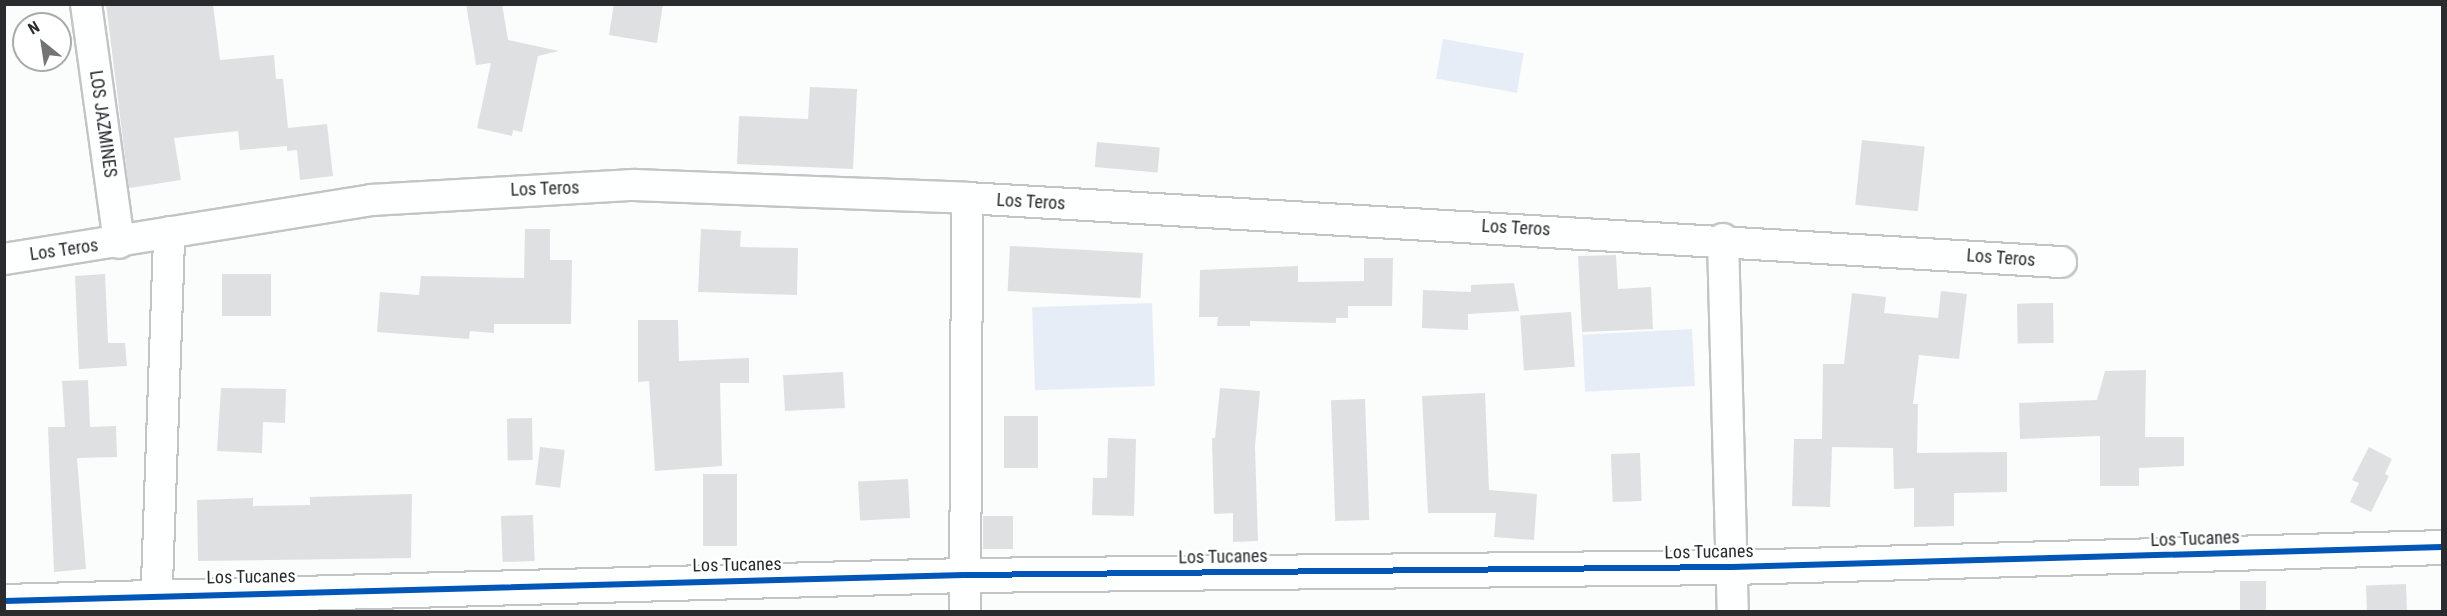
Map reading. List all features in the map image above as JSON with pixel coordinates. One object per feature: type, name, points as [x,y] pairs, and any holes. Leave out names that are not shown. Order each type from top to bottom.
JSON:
[{"type":"street","name":"LOS JAZMINES","points":[[86,4],[119,243]]},
{"type":"street","name":"Los Teros","points":[[4,259],[119,243],[168,232],[436,193],[634,185],[967,198],[1723,239],[2061,262]]},
{"type":"street","points":[[964,612],[967,198]]},
{"type":"street","points":[[156,603],[168,232]]},
{"type":"street","points":[[1723,239],[1733,612]]},
{"type":"street","name":"Los Tucanes","points":[[4,600],[156,603],[964,575],[1732,567],[2442,547]]},
{"type":"shaded area","points":[[1443,39],[1524,53],[1517,93],[1436,78]]},
{"type":"shaded area","points":[[1152,303],[1155,386],[1035,390],[1032,307]]},
{"type":"shaded area","points":[[1692,329],[1695,386],[1585,392],[1582,335]]},
{"type":"building","points":[[106,4],[213,4],[220,60],[274,55],[276,79],[283,79],[288,128],[327,124],[333,176],[300,180],[297,150],[287,151],[287,146],[240,150],[238,131],[174,138],[181,180],[129,188]]},
{"type":"building","points":[[466,4],[502,4],[508,40],[559,51],[538,56],[522,132],[513,130],[512,136],[477,128],[491,63],[476,65]]},
{"type":"building","points":[[614,4],[663,4],[657,43],[609,35]]},
{"type":"building","points":[[810,87],[857,89],[853,169],[737,164],[739,116],[808,119]]},
{"type":"building","points":[[1862,140],[1925,147],[1918,211],[1855,205]]},
{"type":"building","points":[[1097,142],[1160,147],[1158,172],[1095,167]]},
{"type":"building","points":[[525,229],[550,229],[550,260],[572,260],[571,324],[494,324],[494,333],[470,331],[469,339],[377,332],[380,292],[419,295],[421,276],[524,278]]},
{"type":"building","points":[[701,229],[741,231],[740,247],[798,248],[797,295],[698,292]]},
{"type":"building","points":[[1010,246],[1143,253],[1140,298],[1008,291]]},
{"type":"building","points":[[1616,255],[1618,289],[1651,287],[1653,329],[1582,332],[1578,256]]},
{"type":"building","points":[[1364,258],[1393,258],[1392,306],[1348,306],[1348,318],[1336,318],[1336,323],[1250,321],[1250,326],[1217,326],[1218,317],[1199,317],[1200,270],[1298,266],[1298,282],[1364,281]]},
{"type":"building","points":[[105,274],[108,343],[125,343],[127,366],[79,369],[75,276]]},
{"type":"building","points":[[222,274],[271,274],[271,316],[222,316]]},
{"type":"building","points":[[1514,283],[1519,311],[1468,314],[1468,330],[1422,328],[1423,290],[1471,292],[1471,285]]},
{"type":"building","points":[[1941,291],[1967,294],[1959,359],[1919,355],[1913,404],[1918,404],[1917,453],[2007,452],[2007,492],[1954,493],[1954,526],[1914,527],[1914,488],[1894,489],[1893,448],[1832,447],[1830,507],[1792,506],[1794,439],[1822,439],[1823,364],[1844,364],[1852,293],[1886,297],[1884,313],[1938,318]]},
{"type":"building","points":[[2053,303],[2054,343],[2018,344],[2017,304]]},
{"type":"building","points":[[1571,312],[1575,367],[1524,370],[1520,316]]},
{"type":"building","points":[[638,320],[678,320],[679,361],[749,358],[749,383],[720,383],[722,466],[655,471],[649,381],[638,382]]},
{"type":"building","points":[[2146,370],[2145,437],[2184,437],[2184,466],[2139,468],[2139,486],[2100,486],[2100,436],[2020,439],[2019,403],[2097,400],[2105,371]]},
{"type":"building","points":[[843,372],[845,408],[785,411],[783,375]]},
{"type":"building","points":[[88,380],[90,427],[116,426],[117,457],[77,458],[86,569],[54,572],[48,427],[65,427],[62,381]]},
{"type":"building","points":[[221,388],[286,389],[285,423],[263,422],[262,453],[217,451]]},
{"type":"building","points":[[1220,388],[1260,391],[1255,447],[1258,541],[1233,542],[1233,513],[1214,514],[1212,438],[1215,438]]},
{"type":"building","points":[[1485,393],[1489,490],[1537,494],[1534,540],[1494,537],[1496,513],[1428,513],[1422,396]]},
{"type":"building","points":[[1365,399],[1369,520],[1335,521],[1331,400]]},
{"type":"building","points":[[1004,416],[1038,416],[1038,468],[1004,468]]},
{"type":"building","points":[[507,418],[532,418],[533,460],[508,460]]},
{"type":"building","points":[[1108,438],[1136,439],[1134,516],[1092,515],[1093,478],[1107,478]]},
{"type":"building","points":[[540,447],[565,450],[560,488],[535,485]]},
{"type":"building","points":[[2369,447],[2392,459],[2385,474],[2389,476],[2371,512],[2350,502],[2359,483],[2352,480]]},
{"type":"building","points":[[1640,453],[1642,501],[1613,502],[1611,454]]},
{"type":"building","points":[[703,474],[737,474],[737,546],[703,546]]},
{"type":"building","points":[[908,479],[910,518],[860,521],[858,482]]},
{"type":"building","points":[[412,494],[411,558],[198,561],[197,500],[253,498],[253,506],[310,505],[310,497]]},
{"type":"building","points":[[533,515],[535,561],[503,562],[501,516]]},
{"type":"building","points":[[983,516],[1013,516],[1013,549],[983,549]]},
{"type":"building","points":[[2240,581],[2266,581],[2266,612],[2240,612]]},
{"type":"building","points":[[2406,584],[2407,612],[2367,612],[2366,585]]},
{"type":"cycle path","points":[[4,601],[964,575],[1732,567],[2442,547]]}]
